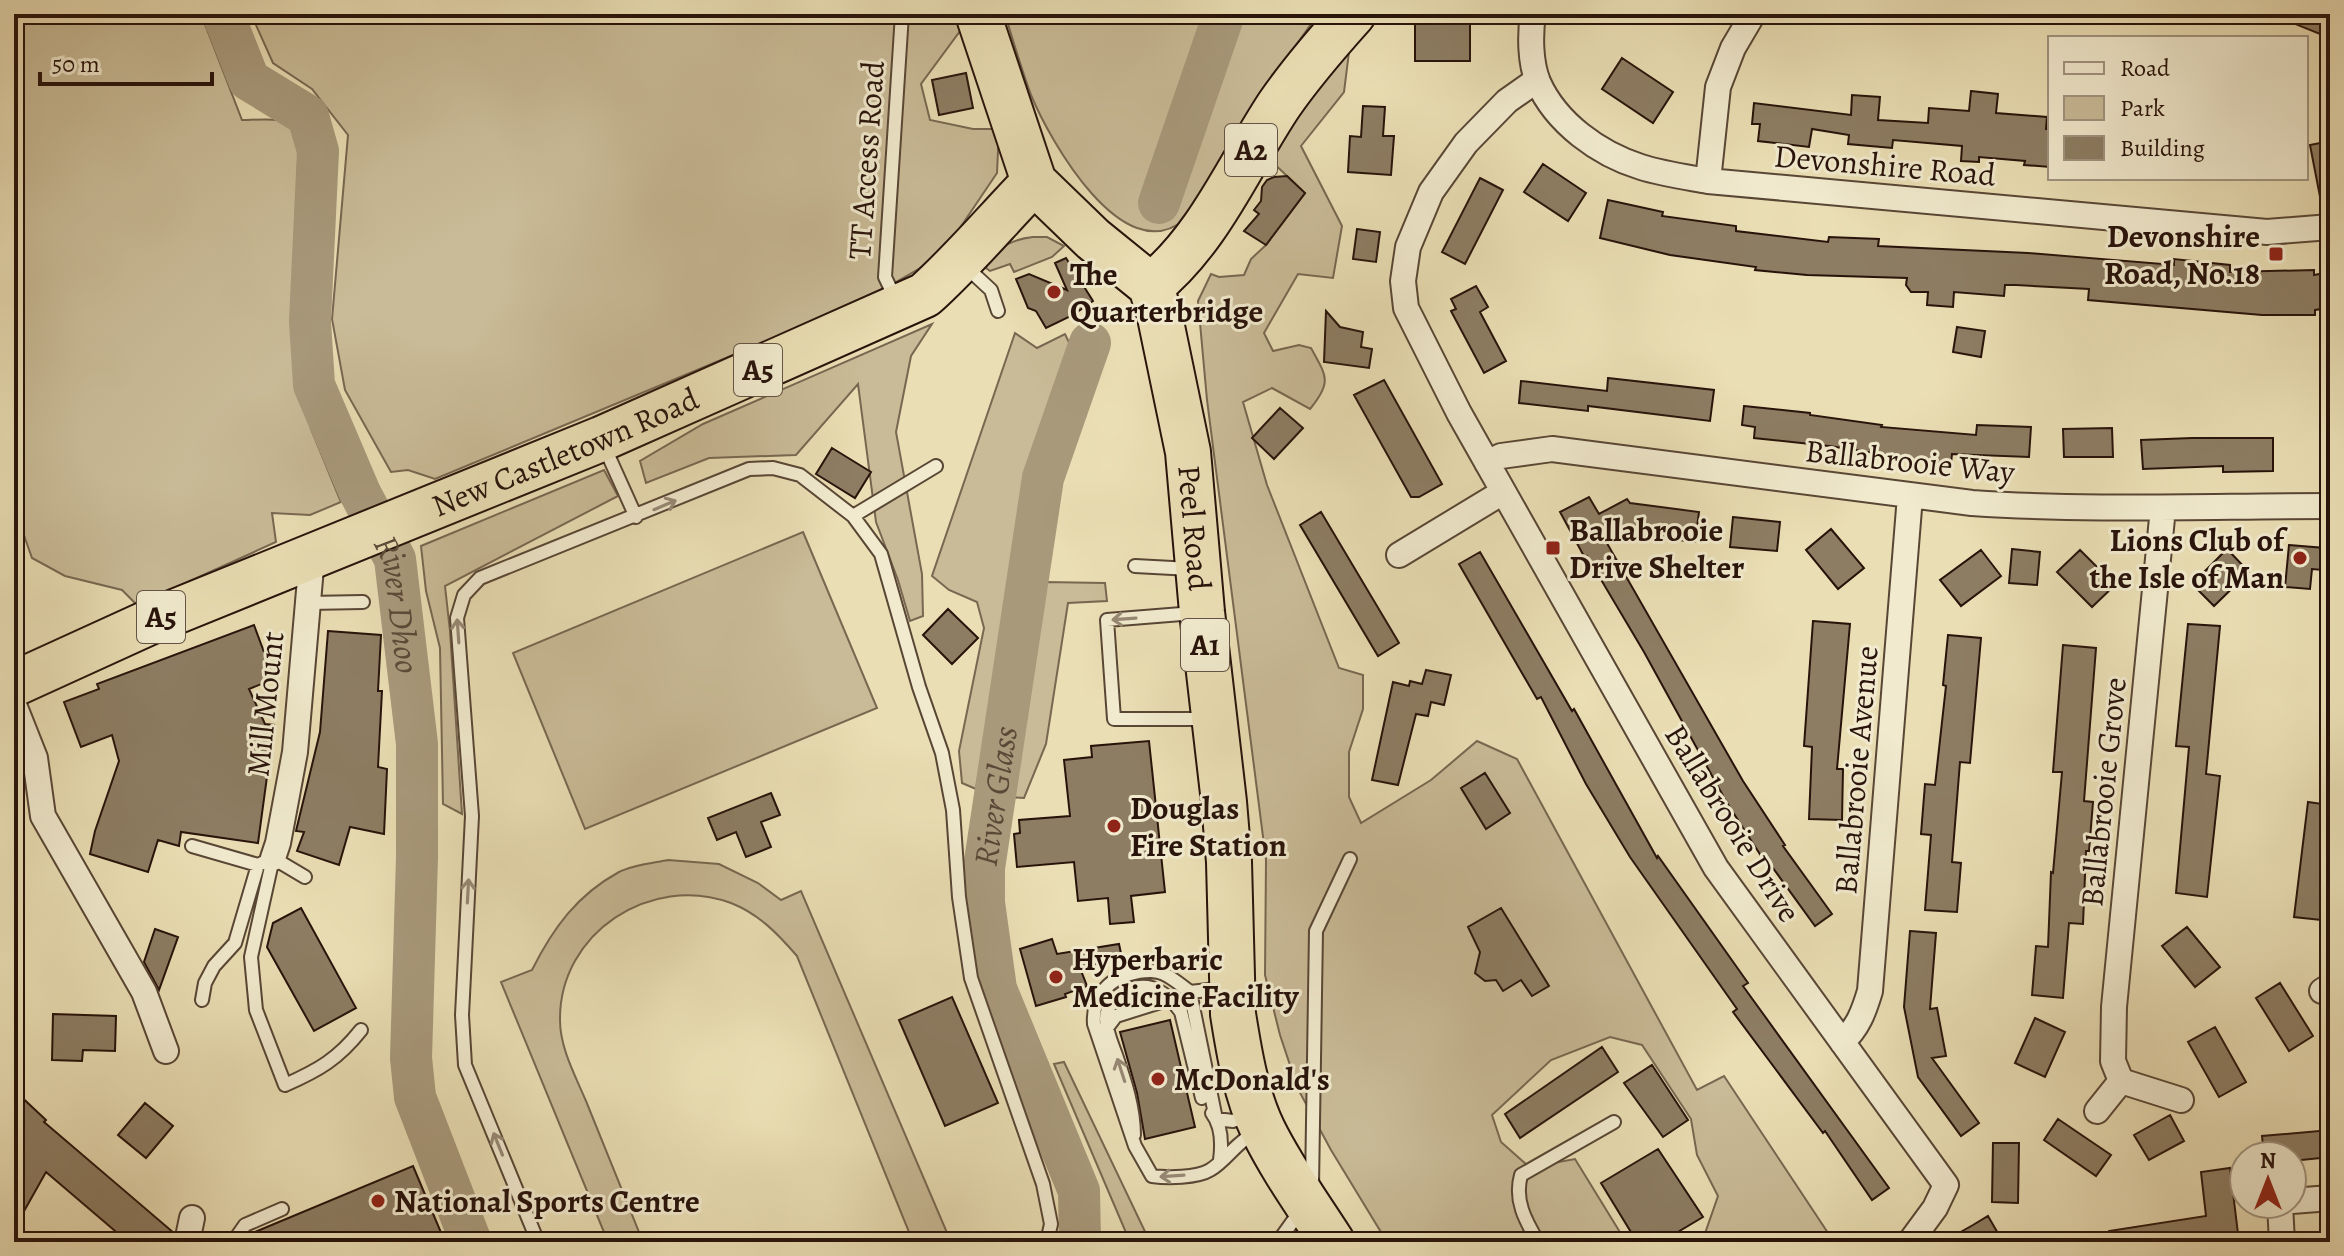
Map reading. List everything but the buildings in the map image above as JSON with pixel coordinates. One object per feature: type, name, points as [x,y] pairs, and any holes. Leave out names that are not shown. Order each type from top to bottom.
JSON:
[{"type":"highway","points":[[978,14],[1034,182],[1093,239],[1145,282]]},
{"type":"highway","name":"A2","points":[[1145,282],[1167,273],[1193,244],[1280,103],[1353,14]]},
{"type":"highway","name":"New Castletown Road","points":[[14,684],[141,626],[601,439],[925,295],[961,263],[1034,182]]},
{"type":"highway","name":"Peel Road","points":[[1145,282],[1160,317],[1188,452],[1229,862],[1232,987],[1245,1120],[1322,1226]]},
{"type":"street","name":"Devonshire Road","points":[[1533,14],[1532,54],[1537,80],[1549,101],[1579,134],[1641,167],[1708,181],[2267,232],[2330,227]]},
{"type":"street","points":[[1708,181],[1718,87],[1733,48],[1753,14]]},
{"type":"street","name":"Ballabrooie Drive","points":[[1537,80],[1507,101],[1466,143],[1431,192],[1408,247],[1403,281],[1406,308],[1413,327],[1503,492],[1716,868],[1946,1185],[1935,1208],[1910,1242]]},
{"type":"street","name":"Ballabrooie Way","points":[[1487,463],[1501,456],[1552,449],[1910,496],[2035,507],[2330,506]]},
{"type":"street","points":[[1399,555],[1503,492]]},
{"type":"street","name":"Ballabrooie Avenue","points":[[1842,1042],[1852,1033],[1863,1014],[1870,991],[1910,496]]},
{"type":"street","name":"Ballabrooie Grove","points":[[2121,1081],[2113,1061],[2114,1007],[2163,508]]},
{"type":"street","name":"Mill Mount","points":[[265,862],[278,843],[295,752],[312,556]]},
{"type":"street","points":[[14,705],[35,758],[43,816],[144,992],[166,1051]]},
{"type":"street","points":[[2097,1111],[2121,1081],[2188,1104]]},
{"type":"street","points":[[2308,1200],[2330,1198]]},
{"type":"street","points":[[187,1242],[192,1218]]},
{"type":"street","points":[[2281,1220],[2282,1242]]},
{"type":"lane","name":"TT Access Road","points":[[899,307],[885,277],[902,14]]},
{"type":"lane","points":[[961,263],[991,290],[998,311]]},
{"type":"lane","points":[[601,439],[636,517]]},
{"type":"lane","points":[[853,516],[936,466]]},
{"type":"lane","points":[[538,1242],[465,1065],[462,1015],[472,816],[457,618],[464,595],[480,578],[749,469],[773,468],[800,475],[853,516],[881,554],[919,687],[942,753],[953,810],[959,897],[971,978],[1043,1184],[1051,1224],[1047,1242]]},
{"type":"lane","points":[[1135,566],[1200,591]]},
{"type":"lane","points":[[1200,591],[1107,620],[1114,719],[1214,719]]},
{"type":"lane","points":[[308,603],[363,602]]},
{"type":"lane","points":[[192,846],[265,862],[305,877]]},
{"type":"lane","points":[[1278,1242],[1293,1221],[1322,1226],[1316,931],[1350,859]]},
{"type":"lane","points":[[202,1000],[205,983],[214,966],[235,943],[265,862]]},
{"type":"lane","points":[[265,862],[251,957],[256,1010],[285,1085],[316,1072],[342,1054],[361,1030]]},
{"type":"lane","points":[[1138,972],[1163,973],[1190,992],[1245,1120],[1241,1140],[1209,1171],[1169,1179],[1152,1176],[1135,1146],[1100,1046],[1094,1024],[1094,1007],[1098,996],[1114,979],[1138,972]]},
{"type":"lane","points":[[1135,1146],[1134,1121],[1126,1085],[1107,1028],[1107,1012],[1112,1001],[1126,991],[1146,987],[1170,999],[1181,1012],[1203,1103],[1245,1120]]},
{"type":"lane","points":[[1190,992],[1232,987]]},
{"type":"lane","points":[[1107,1028],[1116,1016],[1170,999]]},
{"type":"lane","points":[[1220,1160],[1222,1145],[1245,1120]]},
{"type":"lane","points":[[1538,1242],[1527,1224],[1516,1193],[1521,1175],[1614,1122]]},
{"type":"lane","points":[[233,1242],[245,1225],[282,1209]]},
{"type":"green space","points":[[14,14],[201,14],[242,120],[278,120],[286,123],[298,135],[308,160],[298,350],[311,429],[341,502],[310,515],[272,513],[276,542],[137,605],[122,590],[65,576],[32,558],[14,507]]},
{"type":"green space","points":[[251,14],[959,14],[963,27],[921,84],[930,120],[973,129],[999,129],[997,173],[941,256],[863,301],[435,479],[408,470],[391,472],[345,390],[332,319],[348,135],[312,89],[273,63]]},
{"type":"green space","points":[[1005,14],[1301,14],[1313,21],[1231,140],[1191,214],[1161,231],[1137,228],[1114,215],[1092,194],[1072,168],[1054,141],[1031,95]]},
{"type":"green space","points":[[1350,44],[1344,92],[1301,146],[1342,226],[1333,278],[1298,274],[1264,333],[1273,351],[1299,345],[1311,348],[1324,373],[1322,392],[1310,409],[1272,388],[1243,402],[1267,485],[1339,668],[1363,675],[1363,709],[1349,752],[1349,797],[1361,823],[1431,780],[1477,741],[1517,759],[1697,1090],[1724,1076],[1834,1242],[1702,1242],[1718,1196],[1697,1155],[1691,1119],[1642,1045],[1610,1037],[1551,1060],[1492,1115],[1501,1142],[1535,1172],[1553,1163],[1575,1159],[1626,1242],[1387,1242],[1298,1089],[1265,975],[1266,860],[1207,400],[1198,301],[1211,274],[1219,277],[1244,275],[1251,259],[1266,245],[1305,193],[1267,157]]},
{"type":"green space","points":[[1047,237],[1064,246],[1052,257],[1014,272],[1010,264],[990,271],[986,268],[998,250],[1018,240]]},
{"type":"green space","points":[[932,324],[911,356],[896,432],[922,574],[923,616],[910,621],[876,522],[858,384],[796,455],[709,458],[646,483],[640,461],[703,424]]},
{"type":"green space","points":[[1015,333],[1037,348],[1065,334],[1076,357],[1031,481],[976,789],[962,783],[959,751],[984,628],[977,602],[949,590],[932,576]]},
{"type":"green space","points":[[604,470],[618,496],[445,586],[462,814],[443,804],[440,648],[426,591],[421,546]]},
{"type":"green space","points":[[803,532],[877,708],[585,829],[513,653]]},
{"type":"green space","points":[[1044,582],[1105,583],[1107,601],[1068,603],[1046,744],[1024,798],[1008,797]]},
{"type":"green space","points":[[668,860],[719,864],[758,883],[781,900],[801,891],[951,1242],[913,1242],[797,956],[759,919],[731,903],[701,896],[670,896],[641,904],[615,918],[593,937],[575,961],[564,989],[560,1020],[565,1051],[643,1242],[608,1242],[501,982],[532,970],[568,914],[604,881],[630,868]]},
{"type":"green space","points":[[1064,1062],[1150,1242],[1130,1242],[1054,1064]]},
{"type":"waterway","name":"River Dhoo","points":[[223,14],[249,80],[308,116],[318,151],[310,321],[314,385],[360,493],[395,559],[417,744],[411,1058],[415,1097],[471,1242]]},
{"type":"waterway","name":"River Glass","points":[[1159,203],[1224,14]]},
{"type":"waterway","name":"River Glass","points":[[1080,1242],[1079,1191],[996,989],[984,903],[984,868],[1043,478],[1090,343]]},
{"type":"place","name":"Devonshire Road, No.18","points":[[2276,254]]},
{"type":"place","name":"The Quarterbridge","points":[[1054,292]]},
{"type":"place","name":"Ballabrooie Drive Shelter","points":[[1553,548]]},
{"type":"place","name":"Lions Club of the Isle of Man","points":[[2300,558]]},
{"type":"place","name":"Douglas Fire Station","points":[[1114,826]]},
{"type":"place","name":"Hyperbaric Medicine Facility","points":[[1056,977]]},
{"type":"place","name":"McDonald's","points":[[1158,1079]]},
{"type":"place","name":"National Sports Centre","points":[[378,1201]]}]
